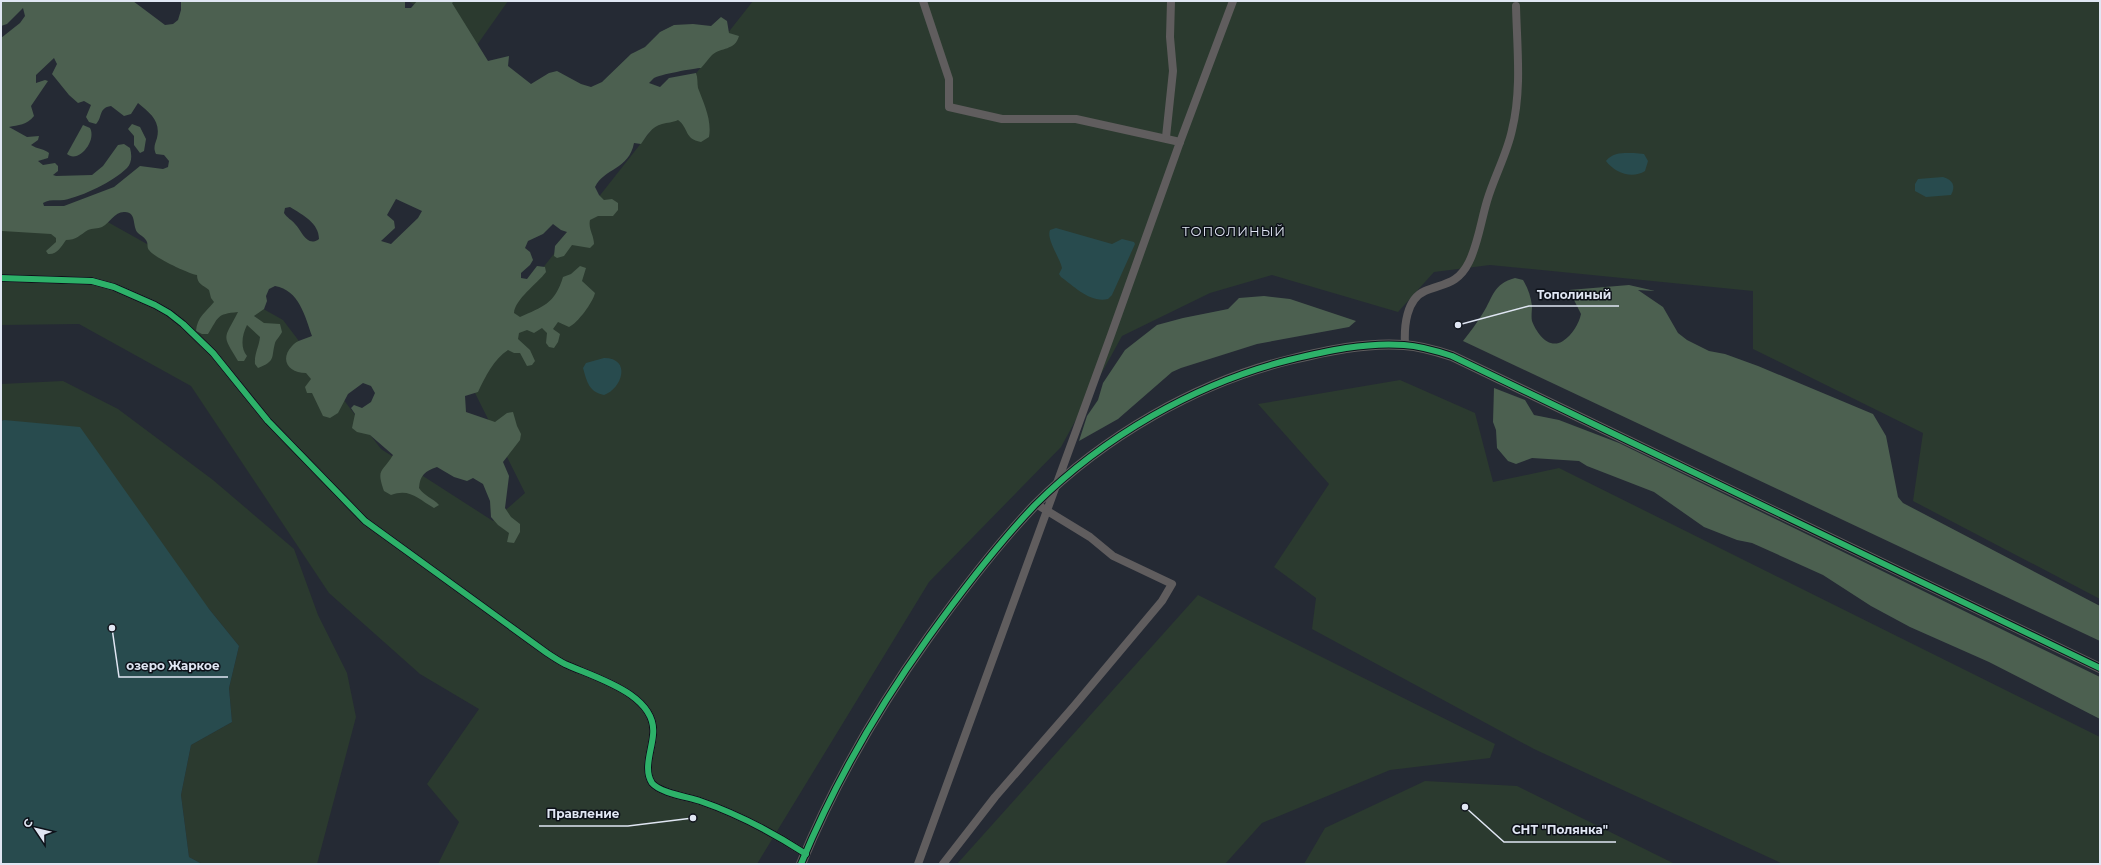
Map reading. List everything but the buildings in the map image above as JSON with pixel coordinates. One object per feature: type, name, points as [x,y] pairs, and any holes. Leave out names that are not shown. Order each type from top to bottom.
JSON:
[{"type":"street","points":[[923,1],[949,79],[949,107],[1002,119],[1076,119],[1166,137],[1180,142]]},
{"type":"street","points":[[1166,137],[1173,71],[1170,37],[1171,1]]},
{"type":"street","points":[[918,864],[1180,142],[1234,1]]},
{"type":"street","points":[[1405,344],[1404,327],[1411,305],[1416,298],[1424,291],[1439,288],[1460,276],[1469,262],[1497,170],[1508,147],[1519,84],[1516,6]]},
{"type":"street","points":[[1,278],[92,281],[114,287],[155,305],[169,313],[183,324],[213,353],[274,427],[365,521],[547,653],[564,664],[621,687],[635,698],[646,710],[653,722],[654,734],[648,764],[652,783],[660,789],[717,807],[748,820],[806,854]]},
{"type":"street","points":[[801,864],[843,775],[872,721],[897,682],[956,600],[1016,526],[1036,504],[1056,486],[1107,446],[1178,401],[1243,374],[1310,355],[1371,345],[1405,344],[1452,356],[1479,367],[1803,526],[2100,668]]},
{"type":"street","points":[[943,864],[994,797],[1074,706],[1162,601],[1172,584],[1113,556],[1101,544],[1036,504]]},
{"type":"shaded area","points":[[1,1],[133,1],[165,25],[173,24],[178,20],[181,10],[181,1],[405,1],[405,8],[411,8],[417,1],[454,1],[452,3],[488,61],[509,56],[508,66],[531,84],[549,73],[557,71],[581,84],[591,87],[602,82],[631,54],[645,47],[660,32],[674,25],[693,24],[711,26],[721,17],[727,21],[729,33],[739,36],[734,44],[712,55],[701,68],[662,75],[654,78],[649,83],[660,87],[669,78],[696,73],[698,88],[708,118],[710,131],[709,137],[701,142],[696,141],[689,136],[684,126],[678,120],[658,125],[650,132],[641,144],[634,143],[627,159],[604,176],[595,187],[599,195],[604,200],[612,199],[618,203],[618,210],[613,216],[598,216],[590,220],[594,244],[590,248],[572,245],[564,256],[557,258],[554,256],[555,246],[567,232],[561,230],[553,224],[543,234],[528,241],[525,248],[530,252],[533,260],[521,273],[521,278],[527,279],[537,266],[545,267],[546,272],[518,302],[514,313],[520,317],[547,303],[556,293],[563,277],[571,274],[580,266],[586,268],[582,281],[595,293],[585,312],[573,325],[569,327],[558,322],[553,329],[560,334],[558,342],[554,348],[549,347],[546,343],[547,333],[542,328],[534,333],[527,330],[519,333],[518,339],[530,350],[535,361],[532,365],[527,366],[520,353],[514,353],[508,350],[494,363],[478,392],[465,396],[466,412],[495,422],[507,413],[513,412],[521,434],[520,440],[503,462],[509,476],[505,508],[511,517],[520,524],[520,532],[514,543],[507,542],[509,533],[498,525],[491,517],[490,501],[483,484],[473,478],[467,481],[454,477],[437,467],[426,472],[422,477],[419,488],[423,493],[439,505],[434,508],[409,494],[398,493],[391,495],[384,491],[380,474],[393,455],[370,435],[357,432],[352,428],[355,414],[351,408],[354,405],[362,408],[371,402],[375,393],[371,386],[363,383],[348,394],[338,413],[330,418],[323,416],[312,393],[307,393],[305,387],[311,379],[306,373],[295,371],[286,361],[288,351],[294,344],[312,336],[304,312],[300,305],[290,293],[283,288],[275,286],[269,289],[266,296],[267,301],[264,309],[254,316],[264,323],[280,324],[282,332],[275,343],[273,356],[270,361],[264,366],[258,368],[255,364],[255,360],[260,337],[247,325],[242,341],[243,349],[247,356],[244,361],[238,361],[227,341],[227,332],[238,312],[219,317],[208,334],[202,334],[196,331],[200,318],[214,302],[211,298],[209,290],[199,282],[197,275],[172,265],[152,253],[148,248],[146,240],[136,230],[131,214],[125,212],[118,213],[102,227],[90,229],[75,238],[66,240],[58,250],[51,254],[48,254],[46,251],[56,242],[56,238],[51,234],[2,231],[1,38],[20,23],[25,16],[23,8],[7,24],[1,26]],"holes":[[[54,58],[57,64],[52,74],[69,95],[78,103],[84,101],[91,105],[86,117],[89,122],[96,124],[102,111],[111,106],[124,116],[131,114],[138,103],[147,110],[154,118],[158,132],[155,152],[156,154],[164,155],[169,161],[168,167],[163,169],[140,166],[114,187],[64,206],[44,206],[43,203],[45,202],[72,198],[89,192],[106,183],[127,168],[131,159],[130,148],[124,144],[118,145],[103,166],[92,175],[56,176],[53,175],[58,171],[58,166],[55,163],[43,165],[38,161],[48,158],[49,153],[31,145],[38,140],[39,136],[27,137],[9,127],[25,123],[34,116],[31,106],[48,81],[45,80],[36,83],[36,75]],[[396,199],[422,211],[418,218],[391,244],[381,241],[395,228],[394,221],[387,215]],[[290,207],[309,220],[316,228],[319,239],[311,241],[305,238],[298,227],[284,213],[285,208]]]},
{"type":"shaded area","points":[[408,1],[508,1],[477,45]]},
{"type":"shaded area","points":[[753,1],[2100,1],[2100,599],[1913,501],[1923,433],[1753,349],[1753,291],[1490,265],[1434,272],[1398,312],[1272,275],[1210,293],[1122,336],[1061,447],[929,582],[757,864],[438,864],[459,822],[427,784],[479,709],[420,674],[329,593],[191,386],[79,324],[1,325],[1,213],[88,211],[283,320],[381,449],[493,521],[525,493],[474,391],[516,302]]},
{"type":"shaded area","points":[[132,124],[140,127],[146,139],[144,151],[140,153],[134,145],[134,136],[128,129]]},
{"type":"shaded area","points":[[83,125],[90,128],[91,139],[89,145],[81,154],[71,156],[67,154]]},
{"type":"shaded area","points":[[1622,153],[1644,154],[1648,161],[1645,171],[1629,175],[1624,174],[1614,169],[1606,161],[1612,156]]},
{"type":"shaded area","points":[[1943,177],[1953,184],[1951,195],[1926,197],[1915,191],[1915,184],[1918,179]]},
{"type":"shaded area","points":[[1056,228],[1112,244],[1122,239],[1134,242],[1135,244],[1112,295],[1108,299],[1095,299],[1083,293],[1061,277],[1059,274],[1062,268],[1061,264],[1049,234],[1050,230]]},
{"type":"shaded area","points":[[1515,278],[1523,280],[1525,283],[1532,303],[1532,321],[1537,331],[1544,339],[1553,344],[1566,339],[1579,322],[1581,314],[1569,290],[1629,285],[1655,291],[1638,290],[1663,307],[1678,333],[1687,340],[1709,351],[1725,354],[1758,366],[1873,414],[1886,436],[1898,497],[1903,503],[2100,606],[2100,641],[1463,341],[1481,317],[1498,287]]},
{"type":"shaded area","points":[[1264,296],[1290,299],[1356,321],[1349,327],[1257,344],[1181,368],[1172,372],[1118,419],[1079,441],[1087,416],[1098,400],[1103,383],[1125,350],[1157,325],[1228,309],[1239,298]]},
{"type":"shaded area","points":[[604,358],[613,359],[618,363],[621,368],[621,374],[616,387],[604,395],[599,394],[589,386],[583,368],[586,363]]},
{"type":"shaded area","points":[[1400,380],[1475,413],[1493,482],[1559,468],[2100,737],[2100,864],[1783,864],[1534,749],[1312,629],[1316,598],[1274,567],[1329,484],[1258,404]]},
{"type":"shaded area","points":[[63,381],[118,409],[213,480],[294,549],[318,615],[347,673],[356,717],[317,864],[202,864],[189,857],[181,795],[191,745],[232,722],[229,688],[239,646],[209,609],[4,420],[1,421],[1,384]]},
{"type":"shaded area","points":[[1494,388],[1525,400],[1534,415],[1559,420],[1619,443],[2100,677],[2100,719],[1989,662],[1910,627],[1871,606],[1823,575],[1752,543],[1737,540],[1704,527],[1654,492],[1587,466],[1579,461],[1532,458],[1516,464],[1508,461],[1497,448],[1496,430],[1493,422]]},
{"type":"shaded area","points":[[4,420],[80,427],[209,609],[239,646],[229,688],[232,722],[191,745],[181,795],[189,857],[202,864],[1,864],[1,421]]},
{"type":"shaded area","points":[[1198,595],[1495,744],[1490,758],[1390,770],[1262,823],[1225,864],[957,864]]},
{"type":"shaded area","points":[[1425,781],[1517,786],[1675,864],[1304,864],[1325,828]]},
{"type":"cycle path","points":[[1,278],[92,281],[114,287],[155,305],[169,313],[183,324],[213,353],[268,421],[365,521],[552,656],[565,664],[606,681],[635,698],[645,708],[652,721],[653,735],[648,766],[649,778],[652,783],[668,792],[700,801],[741,818],[768,831],[806,854]]},
{"type":"cycle path","points":[[801,864],[828,805],[858,747],[892,692],[928,638],[966,587],[1006,537],[1035,505],[1090,457],[1121,435],[1186,398],[1254,370],[1317,353],[1346,348],[1390,344],[1404,345],[1416,346],[1452,356],[2100,668]]},
{"type":"place","name":"Тополиный","points":[[1458,325]]},
{"type":"place","name":"озеро Жаркое","points":[[112,628]]},
{"type":"place","name":"СНТ \"Полянка\"","points":[[1465,807]]},
{"type":"place","name":"Правление","points":[[693,818]]},
{"type":"district","name":"ТОПОЛИНЫЙ","points":[[1234,231]]}]
